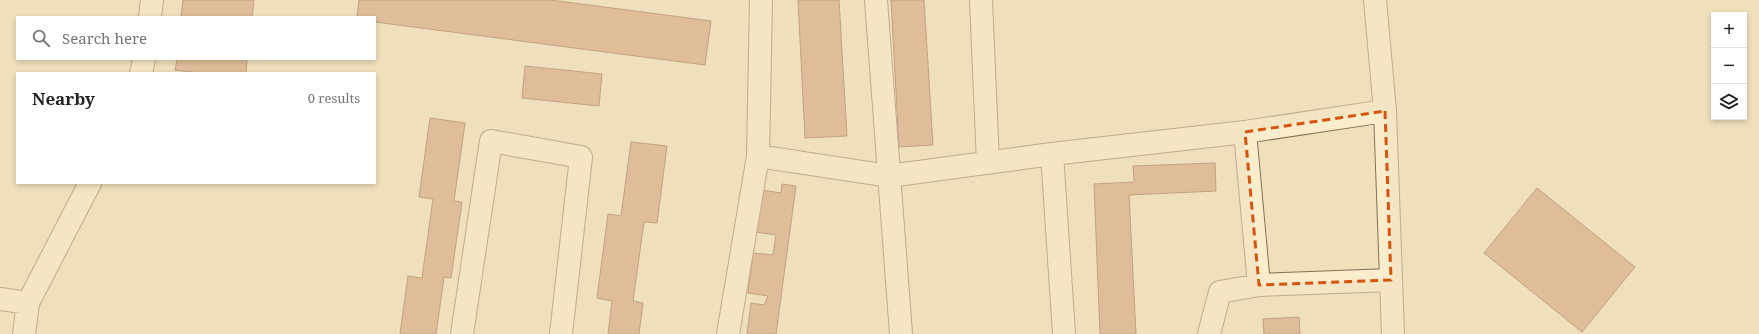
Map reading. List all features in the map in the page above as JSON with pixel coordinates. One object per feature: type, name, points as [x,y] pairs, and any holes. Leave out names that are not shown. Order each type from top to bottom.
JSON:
[{"type":"street","points":[[150,16],[152,0]]},
{"type":"street","points":[[728,334],[758,156],[761,0]]},
{"type":"street","points":[[876,0],[901,334]]},
{"type":"street","points":[[981,0],[988,163]]},
{"type":"street","points":[[1375,0],[1385,111],[1393,334]]},
{"type":"street","points":[[141,72],[144,60]]},
{"type":"street","points":[[758,156],[889,176],[1052,154],[1244,132],[1385,111]]},
{"type":"street","points":[[1244,132],[1259,284]]},
{"type":"street","points":[[462,334],[491,141],[581,157],[561,334]]},
{"type":"street","points":[[1052,154],[1064,334]]},
{"type":"street","points":[[24,334],[28,303],[89,184]]},
{"type":"street","points":[[1209,334],[1220,292],[1259,284],[1391,280]]},
{"type":"street","points":[[0,299],[28,303]]},
{"type":"highlighted area","points":[[1385,111],[1391,280],[1259,285],[1245,132]]},
{"type":"building","points":[[183,0],[254,0],[252,16],[181,16]]},
{"type":"building","points":[[359,0],[551,0],[711,21],[705,65],[376,22],[376,16],[357,16]]},
{"type":"building","points":[[798,0],[839,0],[847,136],[805,138]]},
{"type":"building","points":[[891,0],[924,0],[933,145],[899,147]]},
{"type":"building","points":[[177,60],[247,60],[246,72],[192,72],[175,70]]},
{"type":"building","points":[[525,66],[602,74],[599,106],[522,98]]},
{"type":"building","points":[[430,118],[465,123],[454,201],[462,202],[451,278],[444,277],[436,334],[400,334],[408,276],[422,278],[433,199],[419,197]]},
{"type":"building","points":[[631,142],[667,146],[657,223],[644,222],[633,301],[643,303],[639,334],[608,334],[612,301],[597,298],[608,214],[621,216]]},
{"type":"building","points":[[1215,163],[1216,191],[1129,195],[1136,334],[1100,334],[1094,184],[1134,182],[1133,166]]},
{"type":"building","points":[[782,184],[796,186],[776,334],[747,334],[751,303],[764,305],[768,296],[748,293],[753,253],[773,255],[776,235],[756,232],[762,190],[781,193]]},
{"type":"building","points":[[1537,188],[1635,267],[1582,332],[1484,253]]},
{"type":"building","points":[[1299,317],[1300,334],[1264,334],[1263,319]]}]
